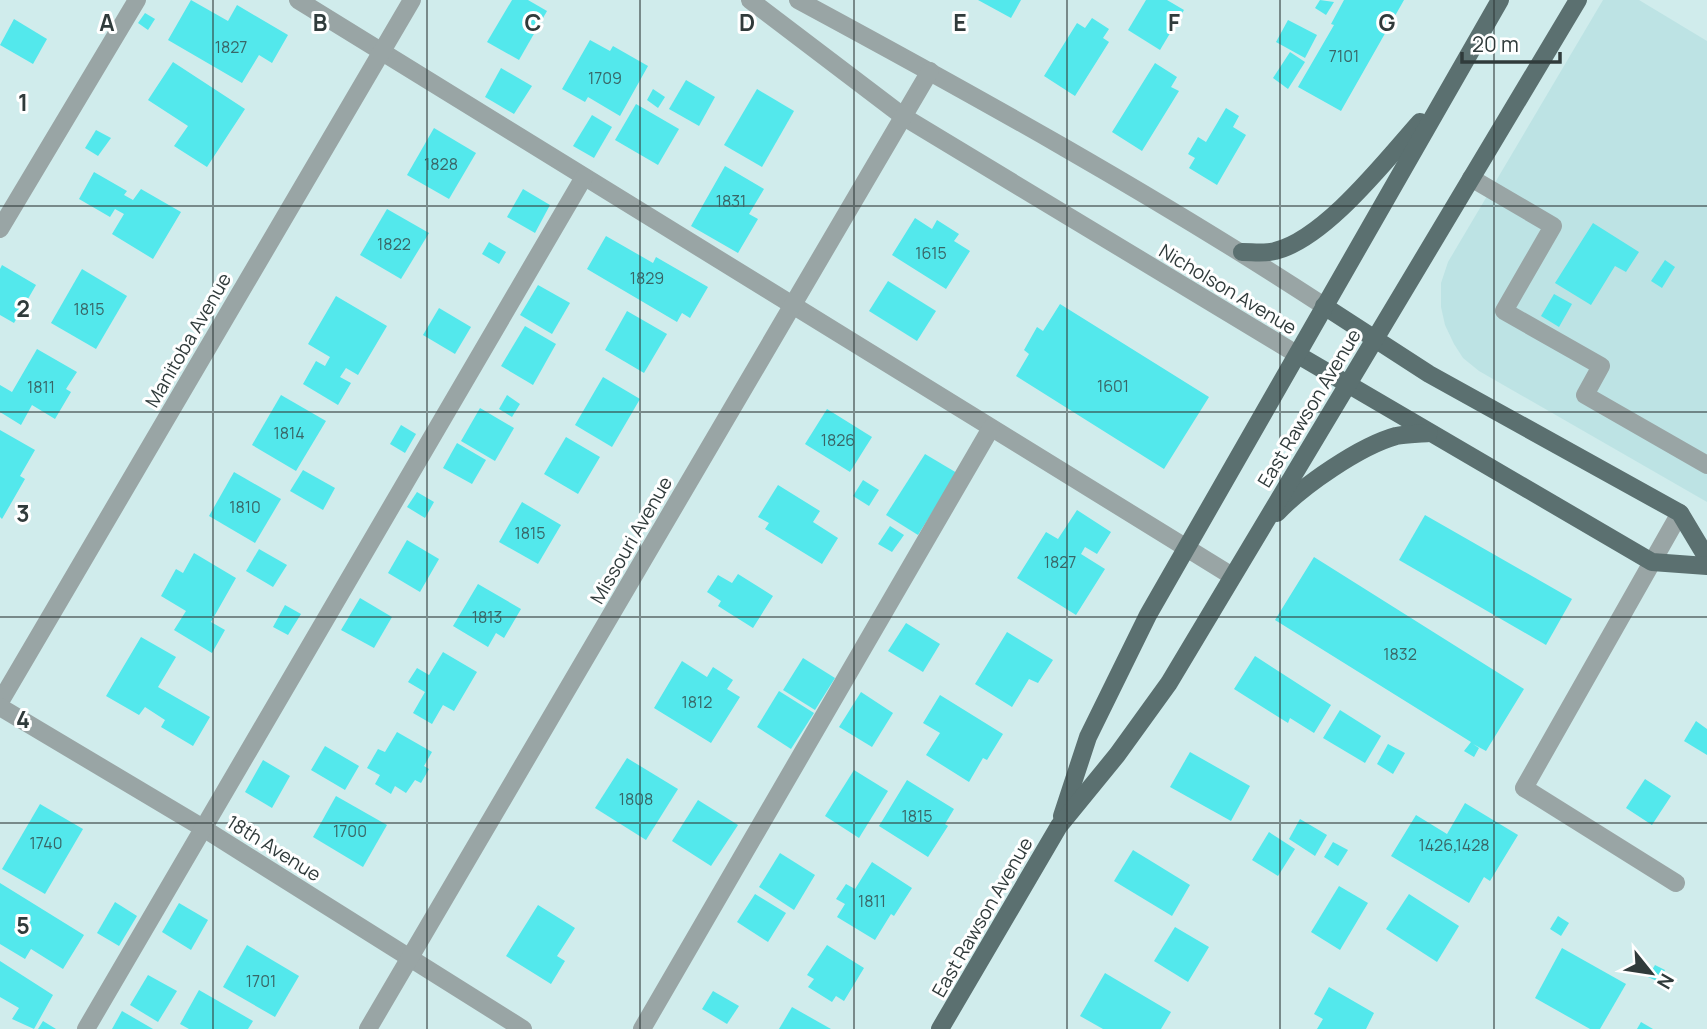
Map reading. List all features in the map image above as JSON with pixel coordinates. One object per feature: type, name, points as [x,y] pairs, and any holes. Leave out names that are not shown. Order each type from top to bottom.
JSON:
[{"type":"main road","name":"East Rawson Avenue","points":[[1059,826],[1088,737],[1148,615],[1500,0]]},
{"type":"main road","name":"East Rawson Avenue","points":[[940,1029],[1059,826],[1117,755],[1169,683],[1578,0]]},
{"type":"main road","points":[[1242,252],[1275,251],[1311,232],[1357,192],[1444,96]]},
{"type":"main road","name":"Nicholson Avenue","points":[[1324,306],[1429,374],[1680,513]]},
{"type":"main road","name":"Nicholson Avenue","points":[[1298,355],[1652,562],[1707,566]]},
{"type":"main road","points":[[1258,533],[1288,501],[1326,473],[1367,449],[1398,436],[1429,433]]},
{"type":"main road","points":[[1680,513],[1707,558]]},
{"type":"street","points":[[0,229],[137,0]]},
{"type":"street","points":[[298,0],[1233,576]]},
{"type":"street","name":"Manitoba Avenue","points":[[0,704],[412,0]]},
{"type":"street","name":"Nicholson Avenue","points":[[750,0],[904,117],[1298,355]]},
{"type":"street","name":"Nicholson Avenue","points":[[798,0],[930,71],[1242,252],[1324,306]]},
{"type":"street","name":"Missouri Avenue","points":[[368,1029],[930,71]]},
{"type":"street","points":[[86,1029],[584,177]]},
{"type":"street","points":[[1471,178],[1553,226],[1504,311],[1601,366],[1585,395],[1707,465]]},
{"type":"street","points":[[642,1029],[991,428]]},
{"type":"street","points":[[1676,883],[1524,788],[1680,513]]},
{"type":"street","name":"18th Avenue","points":[[0,704],[523,1029]]},
{"type":"shaded area","points":[[1603,0],[1639,0],[1707,41],[1707,502],[1479,371],[1463,358],[1454,344],[1445,325],[1441,307],[1441,283],[1448,262]]},
{"type":"building","points":[[191,0],[228,21],[237,5],[288,35],[272,63],[259,55],[242,83],[168,40]]},
{"type":"building","points":[[512,0],[528,0],[547,11],[519,60],[487,42]]},
{"type":"building","points":[[978,0],[1021,0],[1011,18]]},
{"type":"building","points":[[1146,0],[1167,0],[1184,10],[1160,50],[1128,30]]},
{"type":"building","points":[[1320,0],[1334,2],[1326,15],[1315,8]]},
{"type":"building","points":[[1344,0],[1404,0],[1341,111],[1298,87],[1334,25],[1331,24]]},
{"type":"building","points":[[145,13],[155,19],[148,30],[138,23]]},
{"type":"building","points":[[1092,18],[1109,29],[1103,38],[1109,42],[1075,96],[1044,76],[1077,23],[1085,28]]},
{"type":"building","points":[[14,19],[47,39],[33,64],[0,45]]},
{"type":"building","points":[[1288,20],[1317,35],[1305,58],[1276,42]]},
{"type":"building","points":[[590,40],[610,51],[613,46],[648,66],[620,116],[588,97],[585,102],[562,89]]},
{"type":"building","points":[[1290,52],[1305,62],[1288,89],[1273,78]]},
{"type":"building","points":[[173,62],[245,109],[207,167],[174,146],[188,126],[148,100]]},
{"type":"building","points":[[1155,63],[1177,77],[1171,87],[1179,91],[1142,151],[1112,132]]},
{"type":"building","points":[[501,68],[532,86],[514,114],[485,97]]},
{"type":"building","points":[[686,80],[715,97],[699,126],[669,109]]},
{"type":"building","points":[[653,89],[665,97],[658,108],[647,100]]},
{"type":"building","points":[[757,89],[794,111],[762,167],[724,145]]},
{"type":"building","points":[[636,104],[679,129],[658,165],[615,140]]},
{"type":"building","points":[[1226,108],[1239,116],[1233,127],[1246,135],[1217,185],[1189,168],[1195,158],[1188,154],[1198,137],[1206,142]]},
{"type":"building","points":[[592,115],[612,127],[594,158],[573,146]]},
{"type":"building","points":[[434,128],[476,153],[449,199],[407,175]]},
{"type":"building","points":[[96,130],[111,138],[98,156],[85,148]]},
{"type":"building","points":[[725,166],[764,189],[749,214],[758,219],[738,253],[691,226]]},
{"type":"building","points":[[94,172],[127,191],[124,195],[133,200],[141,189],[181,212],[153,259],[112,234],[124,214],[115,209],[110,217],[79,199]]},
{"type":"building","points":[[523,189],[550,205],[535,233],[507,217]]},
{"type":"building","points":[[387,209],[429,233],[401,279],[360,255]]},
{"type":"building","points":[[915,218],[932,229],[937,220],[959,234],[954,241],[970,251],[946,289],[892,255]]},
{"type":"building","points":[[1593,223],[1639,252],[1626,272],[1615,266],[1591,305],[1555,283]]},
{"type":"building","points":[[606,236],[653,263],[656,257],[708,287],[690,318],[682,313],[677,322],[587,269]]},
{"type":"building","points":[[489,242],[506,252],[499,264],[482,254]]},
{"type":"building","points":[[1665,260],[1675,267],[1662,288],[1651,281]]},
{"type":"building","points":[[2,265],[36,285],[14,323],[0,315]]},
{"type":"building","points":[[82,269],[127,296],[96,349],[51,323]]},
{"type":"building","points":[[888,281],[936,311],[917,341],[869,311]]},
{"type":"building","points":[[538,285],[570,303],[552,334],[520,315]]},
{"type":"building","points":[[1554,294],[1572,304],[1559,327],[1541,316]]},
{"type":"building","points":[[336,296],[387,326],[358,375],[346,368],[340,377],[351,383],[338,405],[303,384],[316,361],[325,366],[330,357],[308,344]]},
{"type":"building","points":[[1060,304],[1209,397],[1164,469],[1016,376],[1029,354],[1024,350],[1037,327],[1043,331]]},
{"type":"building","points":[[439,308],[471,327],[455,354],[423,335]]},
{"type":"building","points":[[627,311],[667,334],[644,373],[605,350]]},
{"type":"building","points":[[525,326],[556,344],[533,385],[501,366]]},
{"type":"building","points":[[37,349],[77,372],[66,389],[71,392],[55,419],[32,405],[21,425],[0,412],[0,385],[12,392]]},
{"type":"building","points":[[603,377],[640,399],[612,447],[575,425]]},
{"type":"building","points":[[281,395],[326,421],[296,471],[252,445]]},
{"type":"building","points":[[507,395],[520,404],[512,417],[499,409]]},
{"type":"building","points":[[480,408],[514,428],[495,461],[461,441]]},
{"type":"building","points":[[827,409],[872,437],[850,472],[805,444]]},
{"type":"building","points":[[401,425],[416,434],[405,453],[390,444]]},
{"type":"building","points":[[0,430],[35,450],[20,476],[25,479],[2,519],[0,517]]},
{"type":"building","points":[[566,437],[600,457],[578,494],[544,474]]},
{"type":"building","points":[[457,443],[486,460],[472,484],[443,468]]},
{"type":"building","points":[[925,454],[957,473],[918,535],[886,515]]},
{"type":"building","points":[[303,470],[335,488],[323,510],[290,491]]},
{"type":"building","points":[[234,472],[281,499],[255,543],[209,516]]},
{"type":"building","points":[[863,480],[879,490],[869,506],[853,496]]},
{"type":"building","points":[[778,485],[820,511],[813,522],[838,538],[822,564],[765,529],[769,523],[758,517]]},
{"type":"building","points":[[417,492],[434,502],[425,518],[407,507]]},
{"type":"building","points":[[522,502],[561,525],[538,564],[499,542]]},
{"type":"building","points":[[1077,510],[1111,532],[1097,554],[1085,547],[1081,554],[1105,569],[1076,615],[1017,578],[1046,532],[1058,539]]},
{"type":"building","points":[[1425,515],[1572,599],[1546,645],[1399,560]]},
{"type":"building","points":[[890,526],[904,535],[892,552],[878,544]]},
{"type":"building","points":[[407,540],[439,559],[420,592],[388,573]]},
{"type":"building","points":[[259,549],[287,565],[273,587],[246,571]]},
{"type":"building","points":[[194,553],[236,578],[211,622],[225,630],[212,653],[174,630],[186,611],[161,596],[176,569],[183,573]]},
{"type":"building","points":[[1314,557],[1524,689],[1486,751],[1473,744],[1479,748],[1474,757],[1464,751],[1471,742],[1275,620]]},
{"type":"building","points":[[738,574],[773,596],[753,628],[718,606],[721,601],[707,592],[718,575],[732,583]]},
{"type":"building","points":[[478,584],[521,609],[504,638],[496,633],[488,647],[453,626]]},
{"type":"building","points":[[360,598],[392,617],[374,648],[341,630]]},
{"type":"building","points":[[285,605],[301,614],[288,635],[273,627]]},
{"type":"building","points":[[906,623],[940,644],[923,672],[888,651]]},
{"type":"building","points":[[1007,632],[1053,660],[1038,683],[1029,679],[1012,707],[975,684]]},
{"type":"building","points":[[141,637],[176,657],[158,687],[210,717],[193,746],[161,727],[165,720],[145,707],[139,715],[106,696]]},
{"type":"building","points":[[443,652],[477,672],[454,711],[443,705],[432,724],[413,713],[425,692],[408,682],[417,668],[429,675]]},
{"type":"building","points":[[1255,656],[1331,705],[1314,733],[1290,718],[1288,723],[1234,689]]},
{"type":"building","points":[[803,658],[835,678],[815,710],[783,690]]},
{"type":"building","points":[[682,661],[707,677],[713,667],[733,680],[727,689],[740,697],[711,743],[654,708]]},
{"type":"building","points":[[779,691],[814,713],[791,749],[757,727]]},
{"type":"building","points":[[861,692],[893,713],[872,747],[839,727]]},
{"type":"building","points":[[940,695],[1003,734],[987,760],[983,758],[969,782],[926,755],[940,733],[923,723]]},
{"type":"building","points":[[1340,710],[1381,736],[1365,763],[1323,738]]},
{"type":"building","points":[[1696,721],[1707,729],[1707,755],[1684,741]]},
{"type":"building","points":[[397,732],[432,752],[424,766],[429,769],[421,783],[415,780],[406,793],[395,786],[391,794],[375,784],[380,775],[367,768],[378,749],[385,752]]},
{"type":"building","points":[[1388,744],[1405,753],[1393,774],[1377,764]]},
{"type":"building","points":[[325,746],[359,766],[345,790],[311,770]]},
{"type":"building","points":[[1190,752],[1250,786],[1231,821],[1170,787]]},
{"type":"building","points":[[627,758],[678,789],[646,840],[595,808]]},
{"type":"building","points":[[263,760],[290,776],[272,808],[245,792]]},
{"type":"building","points":[[854,770],[888,791],[859,838],[825,816]]},
{"type":"building","points":[[1645,779],[1671,796],[1652,825],[1626,808]]},
{"type":"building","points":[[907,780],[954,809],[945,824],[948,826],[928,857],[879,826]]},
{"type":"building","points":[[336,796],[387,825],[363,867],[313,837]]},
{"type":"building","points":[[698,800],[738,825],[711,866],[672,841]]},
{"type":"building","points":[[1465,803],[1518,835],[1490,881],[1484,877],[1469,903],[1391,856],[1416,815],[1447,834]]},
{"type":"building","points":[[40,804],[83,829],[45,894],[2,869]]},
{"type":"building","points":[[1300,819],[1327,835],[1315,856],[1289,839]]},
{"type":"building","points":[[1269,832],[1295,849],[1278,876],[1252,860]]},
{"type":"building","points":[[1333,842],[1348,850],[1338,866],[1324,857]]},
{"type":"building","points":[[1133,850],[1190,885],[1172,916],[1114,881]]},
{"type":"building","points":[[780,853],[815,875],[794,910],[759,887]]},
{"type":"building","points":[[872,862],[912,888],[875,940],[837,917],[845,904],[836,899],[846,884],[855,889]]},
{"type":"building","points":[[0,883],[84,935],[63,969],[31,949],[25,959],[0,944]]},
{"type":"building","points":[[1339,886],[1368,903],[1340,950],[1311,932]]},
{"type":"building","points":[[755,894],[786,913],[768,942],[737,922]]},
{"type":"building","points":[[1409,894],[1459,926],[1437,962],[1386,929]]},
{"type":"building","points":[[115,902],[137,916],[119,946],[97,933]]},
{"type":"building","points":[[179,903],[208,920],[191,950],[162,932]]},
{"type":"building","points":[[538,905],[575,928],[557,956],[565,961],[551,984],[506,956]]},
{"type":"building","points":[[1558,916],[1569,923],[1561,936],[1550,929]]},
{"type":"building","points":[[1175,927],[1209,947],[1188,982],[1154,961]]},
{"type":"building","points":[[247,945],[299,976],[275,1017],[223,987]]},
{"type":"building","points":[[827,945],[864,968],[844,1001],[836,996],[832,1002],[808,987],[814,979],[807,975]]},
{"type":"building","points":[[1562,948],[1626,984],[1600,1029],[1590,1029],[1535,998]]},
{"type":"building","points":[[0,961],[53,995],[34,1029],[12,1019],[19,1008],[0,997]]},
{"type":"building","points":[[1655,965],[1665,970],[1659,982],[1648,977]]},
{"type":"building","points":[[1105,973],[1171,1012],[1161,1029],[1103,1029],[1080,1016]]},
{"type":"building","points":[[148,975],[177,991],[158,1022],[130,1005]]},
{"type":"building","points":[[1329,987],[1374,1013],[1366,1029],[1317,1029],[1323,1019],[1314,1014]]},
{"type":"building","points":[[199,990],[253,1021],[248,1029],[189,1029],[180,1024]]},
{"type":"building","points":[[713,991],[739,1006],[727,1024],[702,1009]]},
{"type":"building","points":[[792,1007],[831,1029],[779,1029]]},
{"type":"building","points":[[122,1011],[153,1029],[112,1029]]},
{"type":"building","points":[[43,1021],[56,1029],[38,1029]]},
{"type":"building","points":[[1641,1022],[1653,1029],[1637,1029]]}]
